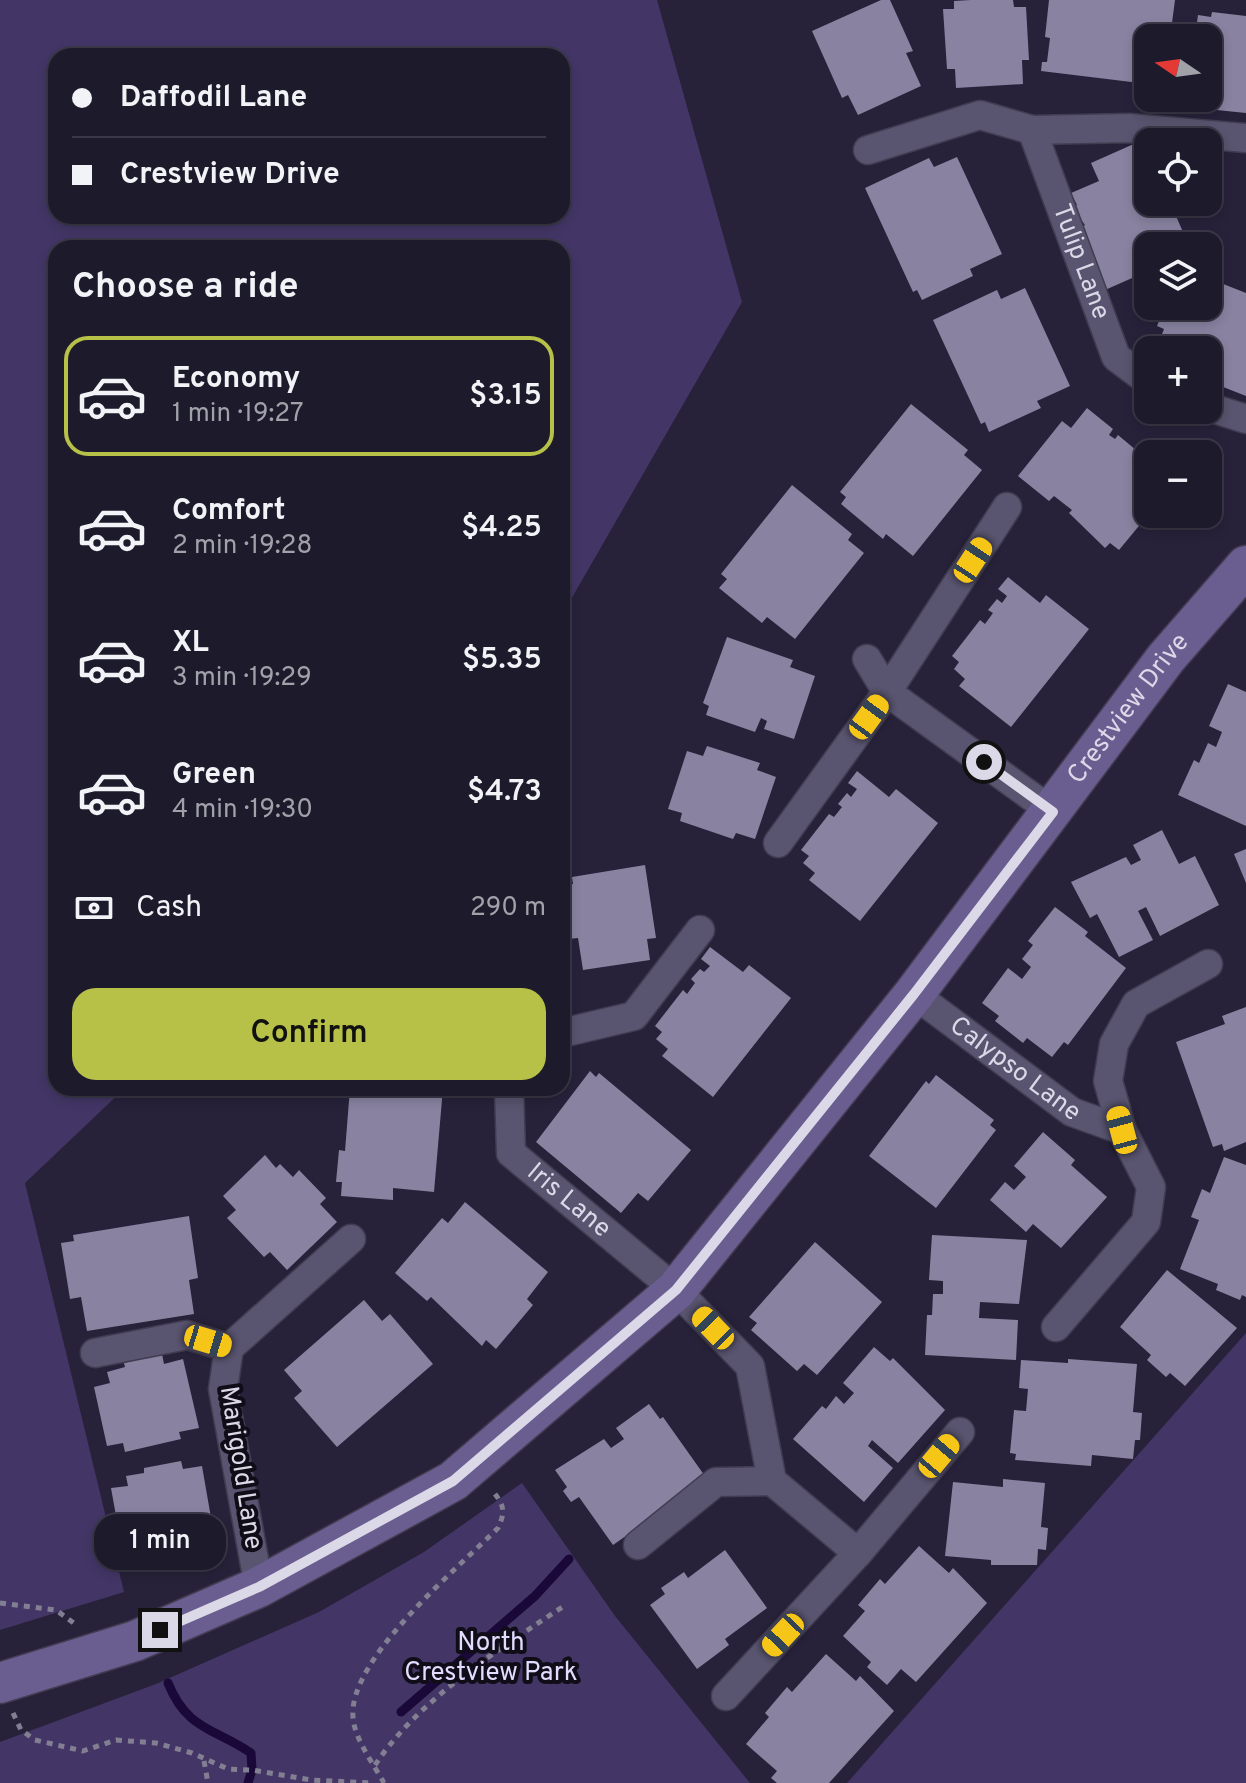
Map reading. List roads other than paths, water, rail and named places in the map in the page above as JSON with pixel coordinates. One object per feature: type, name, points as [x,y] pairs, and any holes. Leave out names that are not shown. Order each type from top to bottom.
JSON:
[{"type":"street","points":[[868,150],[980,115],[1032,130],[1129,128],[1246,138]]},
{"type":"street","name":"Tulip Lane","points":[[1032,130],[1116,357],[1134,370]]},
{"type":"street","points":[[1222,411],[1246,419]]},
{"type":"street","points":[[778,843],[887,692],[1007,507]]},
{"type":"street","name":"Crestview Drive","points":[[5,1696],[107,1649],[259,1587],[453,1481],[676,1290],[914,994],[1166,658],[1246,566]]},
{"type":"street","points":[[867,659],[887,692],[1053,812]]},
{"type":"street","points":[[570,1031],[634,1016],[700,930]]},
{"type":"street","name":"Calypso Lane","points":[[1056,1327],[1146,1222],[1151,1187],[1122,1130],[1108,1081],[1114,1044],[1136,1004],[1208,964]]},
{"type":"street","name":"Calypso Lane","points":[[914,994],[1072,1112],[1122,1130]]},
{"type":"street","name":"Iris Lane","points":[[509,1096],[511,1153],[676,1290],[750,1366],[772,1481]]},
{"type":"street","name":"Marigold Lane","points":[[259,1587],[223,1389],[229,1348],[351,1239]]},
{"type":"street","name":"Marigold Lane","points":[[95,1353],[187,1335],[229,1348]]},
{"type":"street","points":[[726,1696],[858,1553],[960,1432]]},
{"type":"street","points":[[638,1545],[716,1482],[772,1481],[858,1553]]},
{"type":"waterway","points":[[401,1712],[535,1596],[569,1559]]},
{"type":"waterway","points":[[168,1683],[193,1719],[251,1753],[252,1770],[248,1783]]},
{"type":"park label","name":"North Crestview Park","points":[[491,1658]]}]
